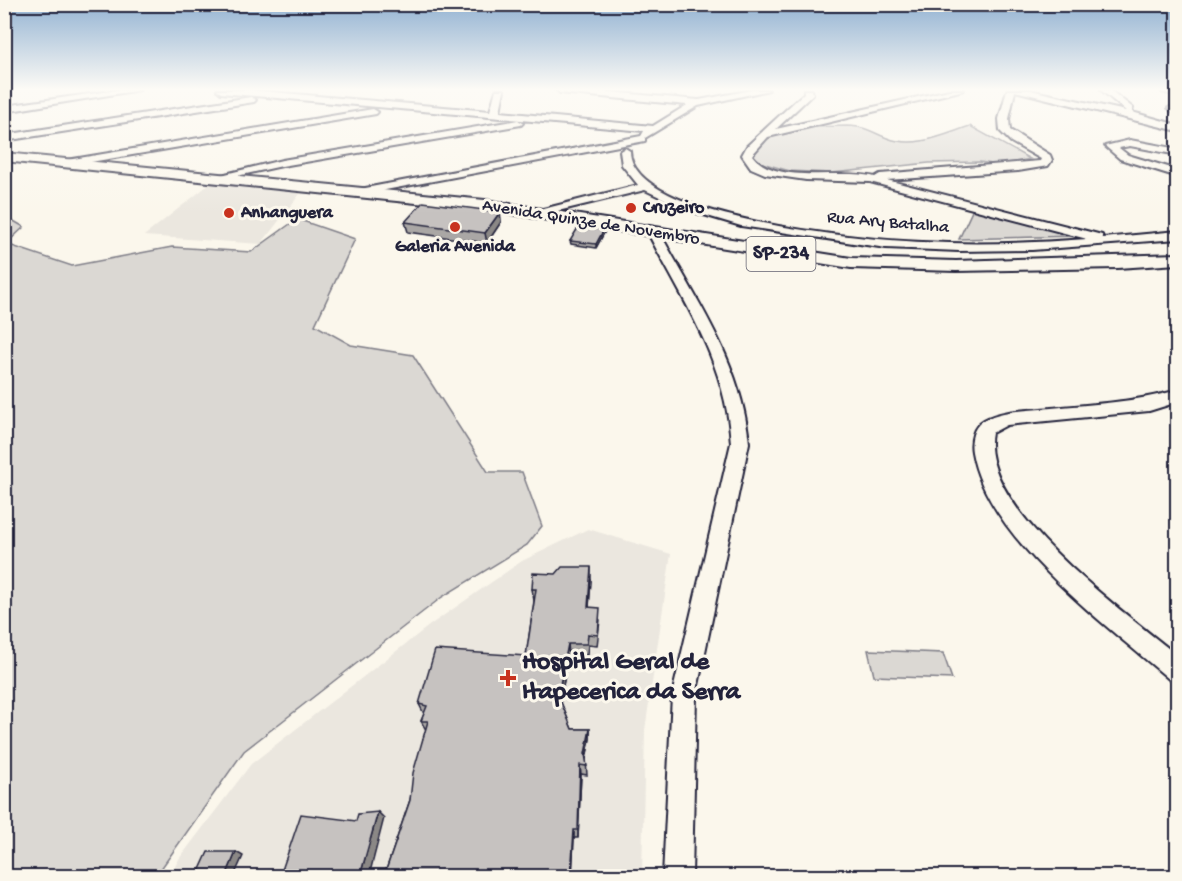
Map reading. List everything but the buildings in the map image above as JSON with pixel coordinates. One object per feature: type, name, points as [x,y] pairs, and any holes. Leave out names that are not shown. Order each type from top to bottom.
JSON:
[{"type":"main road","name":"Avenida Quinze de Novembro","points":[[4,157],[364,191],[533,213],[851,263],[926,266],[1118,263],[1178,259]]},
{"type":"street","points":[[4,138],[48,131]]},
{"type":"street","points":[[61,164],[259,131]]},
{"type":"street","points":[[219,177],[250,169],[470,131]]},
{"type":"street","points":[[587,149],[625,151],[651,131]]},
{"type":"street","points":[[766,131],[747,155],[755,166],[765,171],[806,177],[870,178],[1018,168],[1044,164],[1046,157],[1015,140],[1005,131]]},
{"type":"street","points":[[761,136],[779,131]]},
{"type":"street","points":[[364,191],[407,185],[641,139]]},
{"type":"street","points":[[1178,152],[1130,143],[1110,146],[1124,157],[1178,174]]},
{"type":"street","name":"Rua Ary Batalha","points":[[625,151],[626,165],[646,186],[686,205],[750,225],[885,244],[978,247],[1111,242],[1178,235]]},
{"type":"street","points":[[870,178],[1111,242]]},
{"type":"street","points":[[389,195],[407,185]]},
{"type":"street","points":[[533,213],[646,186]]},
{"type":"street","points":[[654,233],[723,363],[735,393],[740,419],[740,443],[684,694],[678,876]]},
{"type":"street","points":[[1178,396],[1149,405],[1006,419],[991,424],[983,431],[980,445],[983,462],[997,490],[1019,523],[1051,563],[1178,672]]},
{"type":"shaded area","points":[[788,131],[871,131],[897,141],[908,142],[929,140],[956,131],[979,131],[1030,159],[998,165],[980,162],[929,163],[832,173],[790,171],[751,160],[757,148],[779,134]]},
{"type":"shaded area","name":"Anhanguera","points":[[212,182],[303,190],[261,244],[144,236]]},
{"type":"shaded area","points":[[973,209],[1075,236],[959,239]]},
{"type":"shaded area","points":[[5,216],[24,227],[6,244],[72,266],[172,247],[251,252],[297,219],[355,239],[315,325],[351,345],[413,355],[488,472],[522,472],[542,526],[527,545],[442,597],[244,751],[156,876],[5,876]]},
{"type":"shaded area","name":"Hospital Geral de Itapecerica da Serra","points":[[588,529],[671,554],[645,730],[642,876],[170,876],[179,859],[251,764],[430,625],[522,561]]},
{"type":"shaded area","points":[[868,650],[943,653],[952,679],[874,676]]},
{"type":"place","name":"Cruzeiro","points":[[631,208]]},
{"type":"place","name":"Anhanguera","points":[[229,213]]},
{"type":"place","name":"Galeria Avenida","points":[[455,227]]},
{"type":"place","name":"Hospital Geral de Itapecerica da Serra","points":[[508,678]]}]
